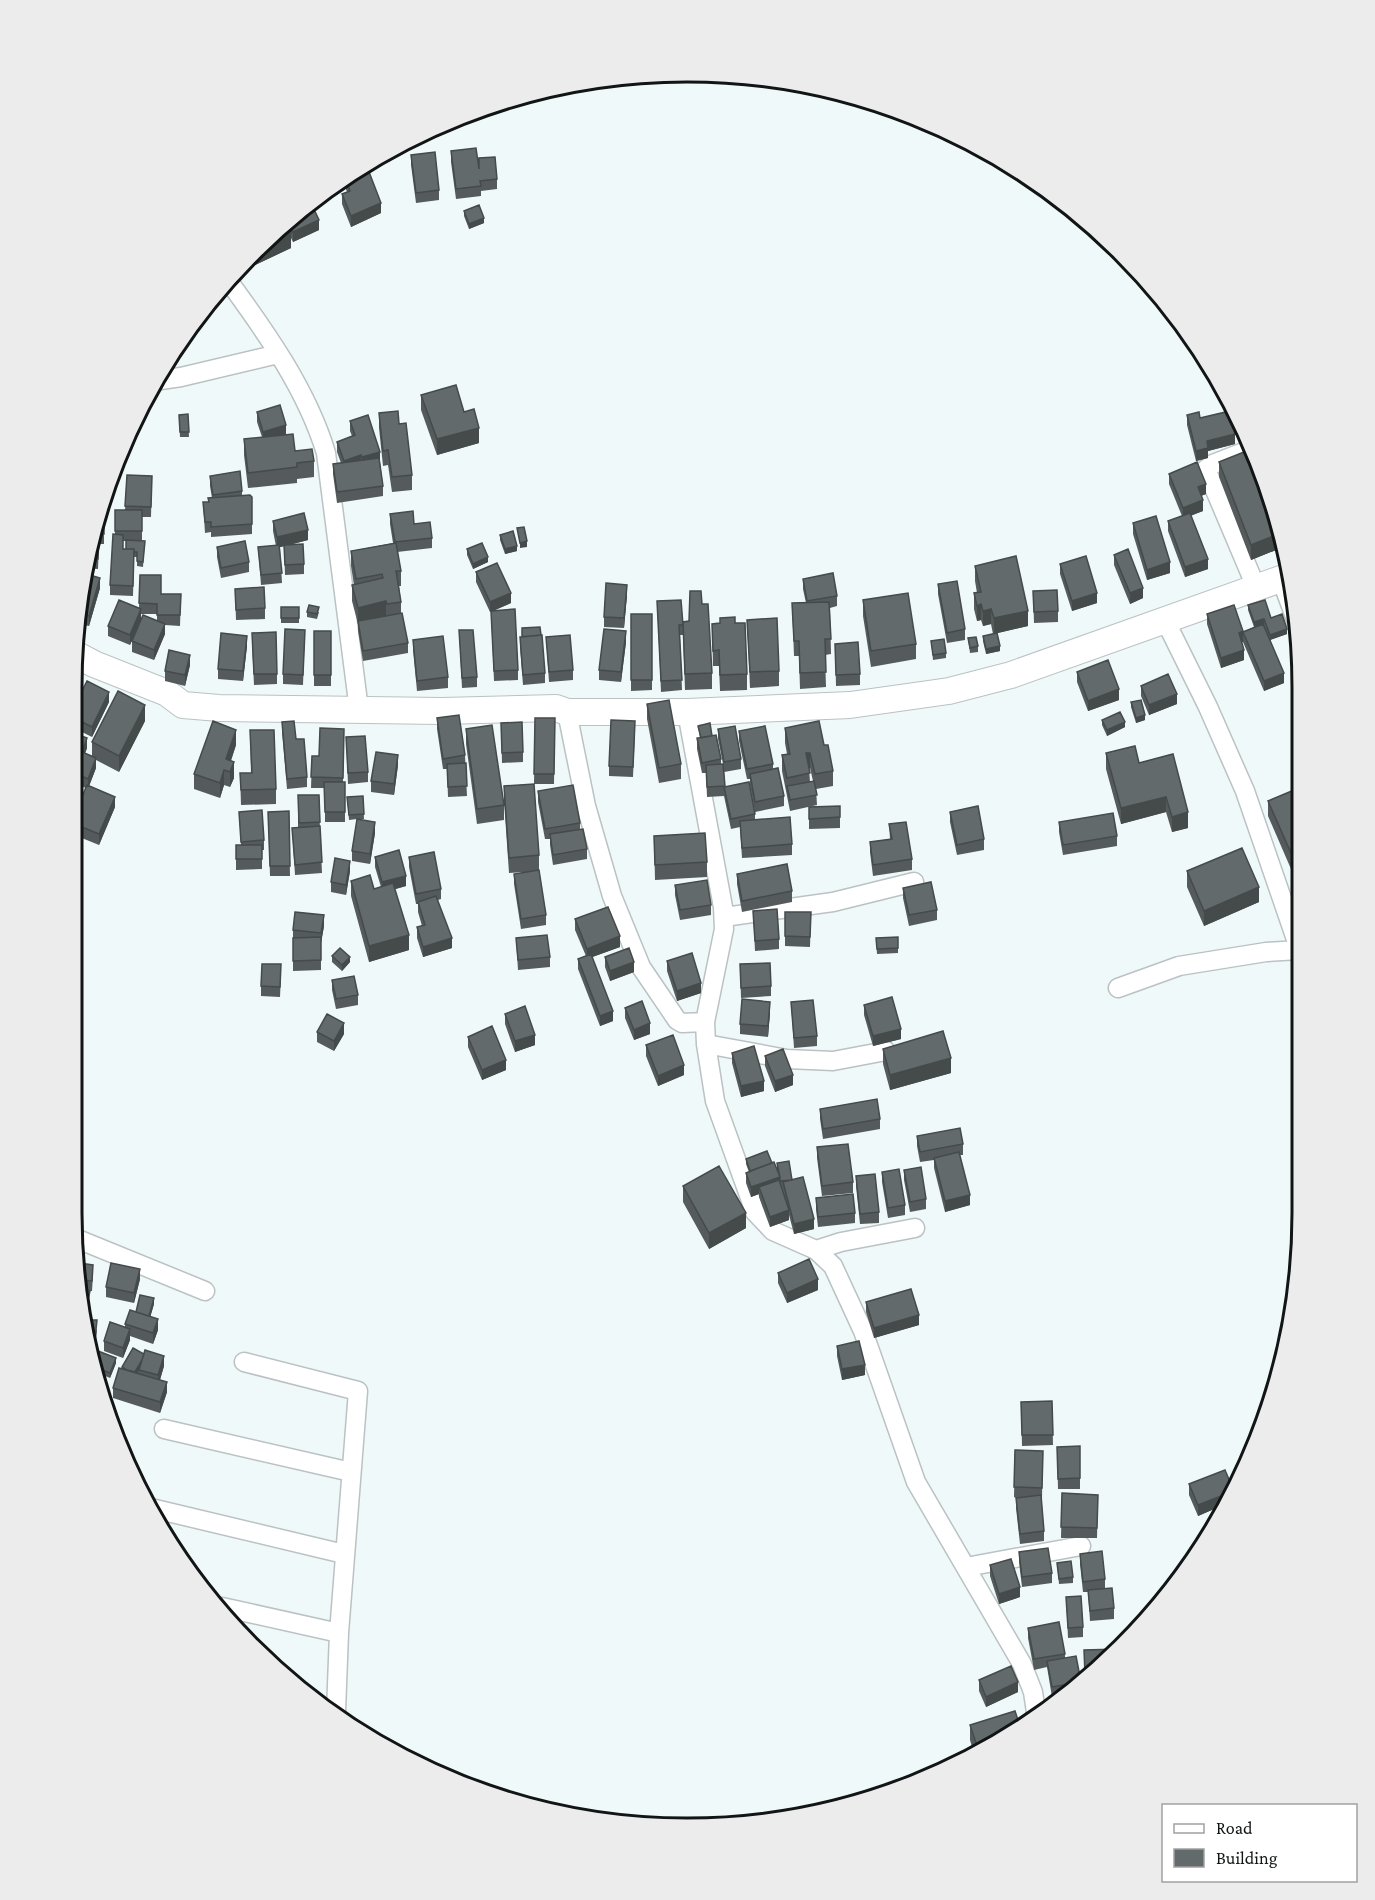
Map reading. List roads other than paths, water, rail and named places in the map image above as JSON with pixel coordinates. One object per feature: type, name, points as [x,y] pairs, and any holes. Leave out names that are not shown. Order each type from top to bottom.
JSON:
[{"type":"highway","points":[[84,659],[167,693],[183,705],[219,708],[442,711],[556,708],[567,712],[687,712],[850,705],[949,691],[1011,675],[1282,578]]},
{"type":"street","points":[[233,289],[278,354],[317,423],[326,453],[359,710]]},
{"type":"street","points":[[168,379],[278,354]]},
{"type":"street","points":[[1244,452],[1206,469],[1256,586]]},
{"type":"street","points":[[1165,620],[1208,707],[1245,791],[1292,928]]},
{"type":"street","points":[[567,712],[586,806],[612,896],[641,968],[677,1020],[682,1023],[705,1022]]},
{"type":"street","points":[[687,712],[724,917],[724,929],[705,1022],[715,1101],[755,1212],[773,1231],[816,1250],[833,1266],[863,1331],[916,1482],[1022,1664],[1033,1692],[1035,1708]]},
{"type":"street","points":[[724,917],[833,902],[914,882]]},
{"type":"street","points":[[1118,988],[1179,966],[1266,952],[1292,951]]},
{"type":"street","points":[[706,1044],[787,1059],[833,1061],[886,1051]]},
{"type":"street","points":[[816,1250],[834,1243],[915,1228]]},
{"type":"street","points":[[84,1242],[205,1291]]},
{"type":"street","points":[[244,1362],[358,1391],[344,1554],[336,1705]]},
{"type":"street","points":[[164,1429],[351,1472]]},
{"type":"street","points":[[162,1512],[344,1554]]},
{"type":"street","points":[[966,1567],[1082,1546]]},
{"type":"street","points":[[231,1609],[339,1633]]}]
